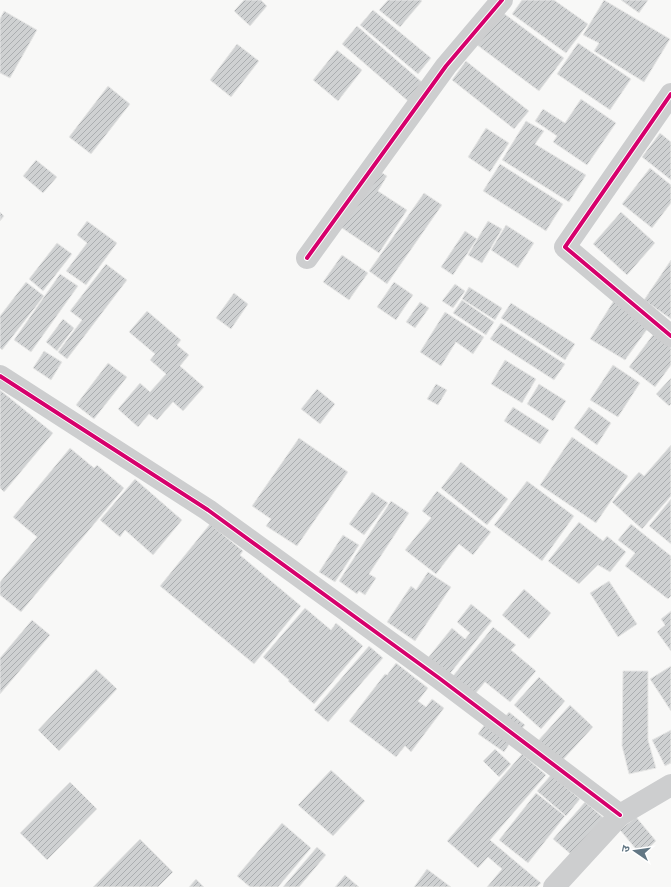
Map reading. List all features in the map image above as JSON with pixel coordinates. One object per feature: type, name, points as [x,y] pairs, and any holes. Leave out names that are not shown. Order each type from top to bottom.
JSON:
[{"type":"street","points":[[307,258],[446,66],[502,0]]},
{"type":"street","points":[[671,94],[565,247],[671,336]]},
{"type":"street","points":[[0,376],[208,510],[439,678],[620,815]]},
{"type":"street","points":[[554,887],[620,815],[671,785]]},
{"type":"building","points":[[244,0],[261,0],[267,6],[250,26],[234,11]]},
{"type":"building","points":[[388,0],[422,1],[400,27],[379,10]]},
{"type":"building","points":[[522,0],[554,0],[588,24],[566,53],[512,14]]},
{"type":"building","points":[[604,0],[670,39],[644,82],[594,51],[599,43],[583,35]]},
{"type":"building","points":[[621,0],[648,0],[639,13]]},
{"type":"building","points":[[373,10],[431,58],[418,74],[360,25]]},
{"type":"building","points":[[4,11],[37,30],[10,78],[0,73],[0,19]]},
{"type":"building","points":[[502,12],[564,58],[539,91],[477,45]]},
{"type":"building","points":[[357,26],[423,83],[408,101],[342,44]]},
{"type":"building","points":[[578,43],[631,79],[610,110],[557,74]]},
{"type":"building","points":[[237,44],[259,61],[231,97],[210,80]]},
{"type":"building","points":[[337,50],[362,70],[338,101],[313,80]]},
{"type":"building","points":[[466,61],[529,111],[514,129],[452,80]]},
{"type":"building","points":[[108,86],[130,104],[91,154],[69,137]]},
{"type":"building","points":[[581,99],[616,123],[587,165],[553,142],[557,136],[535,121],[543,109],[565,123]]},
{"type":"building","points":[[526,121],[544,131],[535,144],[586,175],[569,202],[502,160]]},
{"type":"building","points":[[486,128],[509,143],[490,172],[468,157]]},
{"type":"building","points":[[660,133],[671,142],[671,180],[642,157]]},
{"type":"building","points":[[36,160],[57,177],[43,193],[23,176]]},
{"type":"building","points":[[500,164],[563,204],[546,231],[483,191]]},
{"type":"building","points":[[650,168],[671,185],[671,203],[652,228],[622,204]]},
{"type":"building","points":[[376,169],[387,176],[378,191],[407,210],[379,253],[339,226]]},
{"type":"building","points":[[424,193],[442,205],[387,284],[369,271]]},
{"type":"building","points":[[0,212],[4,216],[0,221]]},
{"type":"building","points":[[621,212],[655,243],[627,275],[593,244]]},
{"type":"building","points":[[87,221],[117,243],[86,285],[66,271],[87,243],[77,235]]},
{"type":"building","points":[[488,221],[502,229],[482,263],[468,255]]},
{"type":"building","points":[[506,225],[534,243],[518,268],[491,250]]},
{"type":"building","points":[[465,231],[477,239],[453,275],[441,267]]},
{"type":"building","points":[[57,243],[72,254],[43,291],[29,279]]},
{"type":"building","points":[[342,255],[368,273],[349,300],[323,282]]},
{"type":"building","points":[[671,260],[671,319],[644,300]]},
{"type":"building","points":[[106,264],[127,280],[67,359],[58,352],[82,320],[70,311]]},
{"type":"building","points":[[60,274],[78,286],[31,352],[14,340]]},
{"type":"building","points":[[26,282],[44,296],[2,350],[0,348],[0,316]]},
{"type":"building","points":[[394,282],[413,295],[396,320],[377,307]]},
{"type":"building","points":[[455,284],[465,291],[453,308],[442,301]]},
{"type":"building","points":[[469,287],[502,308],[495,320],[462,299]]},
{"type":"building","points":[[234,293],[248,304],[231,329],[216,318]]},
{"type":"building","points":[[616,297],[651,324],[625,360],[590,339]]},
{"type":"building","points":[[462,300],[494,322],[486,335],[453,313]]},
{"type":"building","points":[[420,302],[429,308],[415,328],[406,322]]},
{"type":"building","points":[[511,303],[575,344],[565,360],[501,318]]},
{"type":"building","points":[[147,311],[181,340],[177,345],[189,355],[180,366],[204,387],[183,411],[173,402],[157,420],[149,414],[138,427],[118,409],[140,383],[150,392],[166,374],[150,360],[155,354],[129,332]]},
{"type":"building","points":[[445,312],[484,337],[473,354],[456,342],[441,366],[420,352]]},
{"type":"building","points":[[63,319],[74,328],[57,351],[46,342]]},
{"type":"building","points":[[501,323],[565,364],[554,380],[490,339]]},
{"type":"building","points":[[655,332],[671,344],[671,365],[655,387],[629,367]]},
{"type":"building","points":[[44,351],[62,362],[51,380],[33,368]]},
{"type":"building","points":[[505,360],[536,379],[522,403],[491,384]]},
{"type":"building","points":[[108,363],[127,377],[94,419],[76,405]]},
{"type":"building","points":[[613,365],[640,383],[618,417],[590,400]]},
{"type":"building","points":[[671,378],[671,404],[669,406],[656,394]]},
{"type":"building","points":[[436,384],[447,390],[438,405],[427,399]]},
{"type":"building","points":[[539,384],[566,401],[553,421],[527,404]]},
{"type":"building","points":[[317,389],[335,404],[320,424],[301,409]]},
{"type":"building","points":[[0,390],[53,433],[4,492],[0,488]]},
{"type":"building","points":[[513,407],[549,430],[540,444],[504,421]]},
{"type":"building","points":[[589,407],[611,423],[597,445],[574,428]]},
{"type":"building","points":[[572,437],[628,476],[596,523],[540,485]]},
{"type":"building","points":[[299,438],[348,472],[297,546],[266,526],[271,519],[252,506]]},
{"type":"building","points":[[671,445],[671,496],[642,529],[612,502],[639,472],[644,476]]},
{"type":"building","points":[[70,448],[94,468],[97,465],[124,488],[21,612],[0,595],[0,582],[37,537],[13,517]]},
{"type":"building","points":[[461,462],[508,499],[487,525],[441,488]]},
{"type":"building","points":[[135,479],[182,520],[153,555],[125,530],[120,537],[100,520]]},
{"type":"building","points":[[527,481],[574,516],[542,561],[494,525]]},
{"type":"building","points":[[437,491],[491,532],[473,555],[459,544],[436,574],[405,550],[431,518],[422,511]]},
{"type":"building","points":[[372,492],[388,503],[364,535],[349,524]]},
{"type":"building","points":[[671,499],[671,544],[649,526]]},
{"type":"building","points":[[391,501],[409,513],[369,574],[376,578],[365,595],[359,591],[357,594],[339,581]]},
{"type":"building","points":[[579,522],[603,541],[607,536],[626,552],[610,572],[598,565],[579,584],[548,561]]},
{"type":"building","points":[[210,524],[243,551],[240,555],[301,606],[254,664],[160,586]]},
{"type":"building","points":[[631,524],[671,556],[671,596],[668,599],[625,566],[635,553],[618,540]]},
{"type":"building","points":[[343,535],[359,545],[335,582],[319,572]]},
{"type":"building","points":[[428,572],[451,587],[415,641],[387,622],[411,586],[416,590]]},
{"type":"building","points":[[609,581],[637,624],[618,637],[590,593]]},
{"type":"building","points":[[524,589],[551,613],[529,639],[502,615]]},
{"type":"building","points":[[471,604],[492,621],[448,676],[427,659],[452,628],[465,639],[470,633],[457,622]]},
{"type":"building","points":[[305,608],[331,630],[336,623],[363,646],[314,704],[263,657]]},
{"type":"building","points":[[671,611],[671,651],[657,632],[665,625],[661,619]]},
{"type":"building","points":[[32,620],[50,635],[0,694],[0,658]]},
{"type":"building","points":[[493,627],[516,645],[511,650],[536,671],[510,702],[485,682],[475,694],[453,676]]},
{"type":"building","points":[[369,646],[383,658],[328,722],[314,710]]},
{"type":"building","points":[[396,663],[428,688],[418,701],[426,707],[432,699],[444,708],[411,752],[405,746],[396,757],[349,721],[385,674],[387,675]]},
{"type":"building","points":[[671,666],[671,711],[650,679]]},
{"type":"building","points":[[96,669],[117,689],[59,751],[38,730]]},
{"type":"building","points":[[623,671],[648,671],[648,740],[656,768],[629,774],[622,746]]},
{"type":"building","points":[[539,677],[565,701],[541,729],[514,705]]},
{"type":"building","points":[[570,705],[593,727],[560,763],[537,742]]},
{"type":"building","points":[[509,712],[525,725],[519,732],[503,719]]},
{"type":"building","points":[[487,721],[513,739],[504,752],[478,734]]},
{"type":"building","points":[[671,730],[671,763],[665,766],[652,740]]},
{"type":"building","points":[[495,749],[511,764],[499,777],[483,761]]},
{"type":"building","points":[[522,754],[546,775],[490,840],[541,883],[537,887],[487,887],[502,869],[488,857],[478,868],[447,841]]},
{"type":"building","points":[[331,770],[365,801],[333,836],[298,805]]},
{"type":"building","points":[[551,775],[580,799],[566,816],[537,791]]},
{"type":"building","points":[[70,782],[97,809],[47,860],[20,833]]},
{"type":"building","points":[[536,793],[565,816],[528,863],[499,840]]},
{"type":"building","points":[[585,802],[605,819],[573,856],[553,839]]},
{"type":"building","points":[[636,817],[656,841],[641,855],[620,830]]},
{"type":"building","points":[[282,823],[311,848],[278,887],[250,887],[237,876]]},
{"type":"building","points":[[140,839],[173,872],[158,887],[93,887]]},
{"type":"building","points":[[317,847],[326,855],[299,887],[283,887]]},
{"type":"building","points":[[427,869],[451,887],[414,887]]},
{"type":"building","points":[[345,875],[359,887],[335,887]]},
{"type":"building","points":[[196,879],[204,887],[189,887]]},
{"type":"cycle path","points":[[307,258],[446,66],[502,0]]},
{"type":"cycle path","points":[[671,94],[565,247],[671,336]]},
{"type":"cycle path","points":[[0,376],[208,510],[439,678],[620,815]]}]
